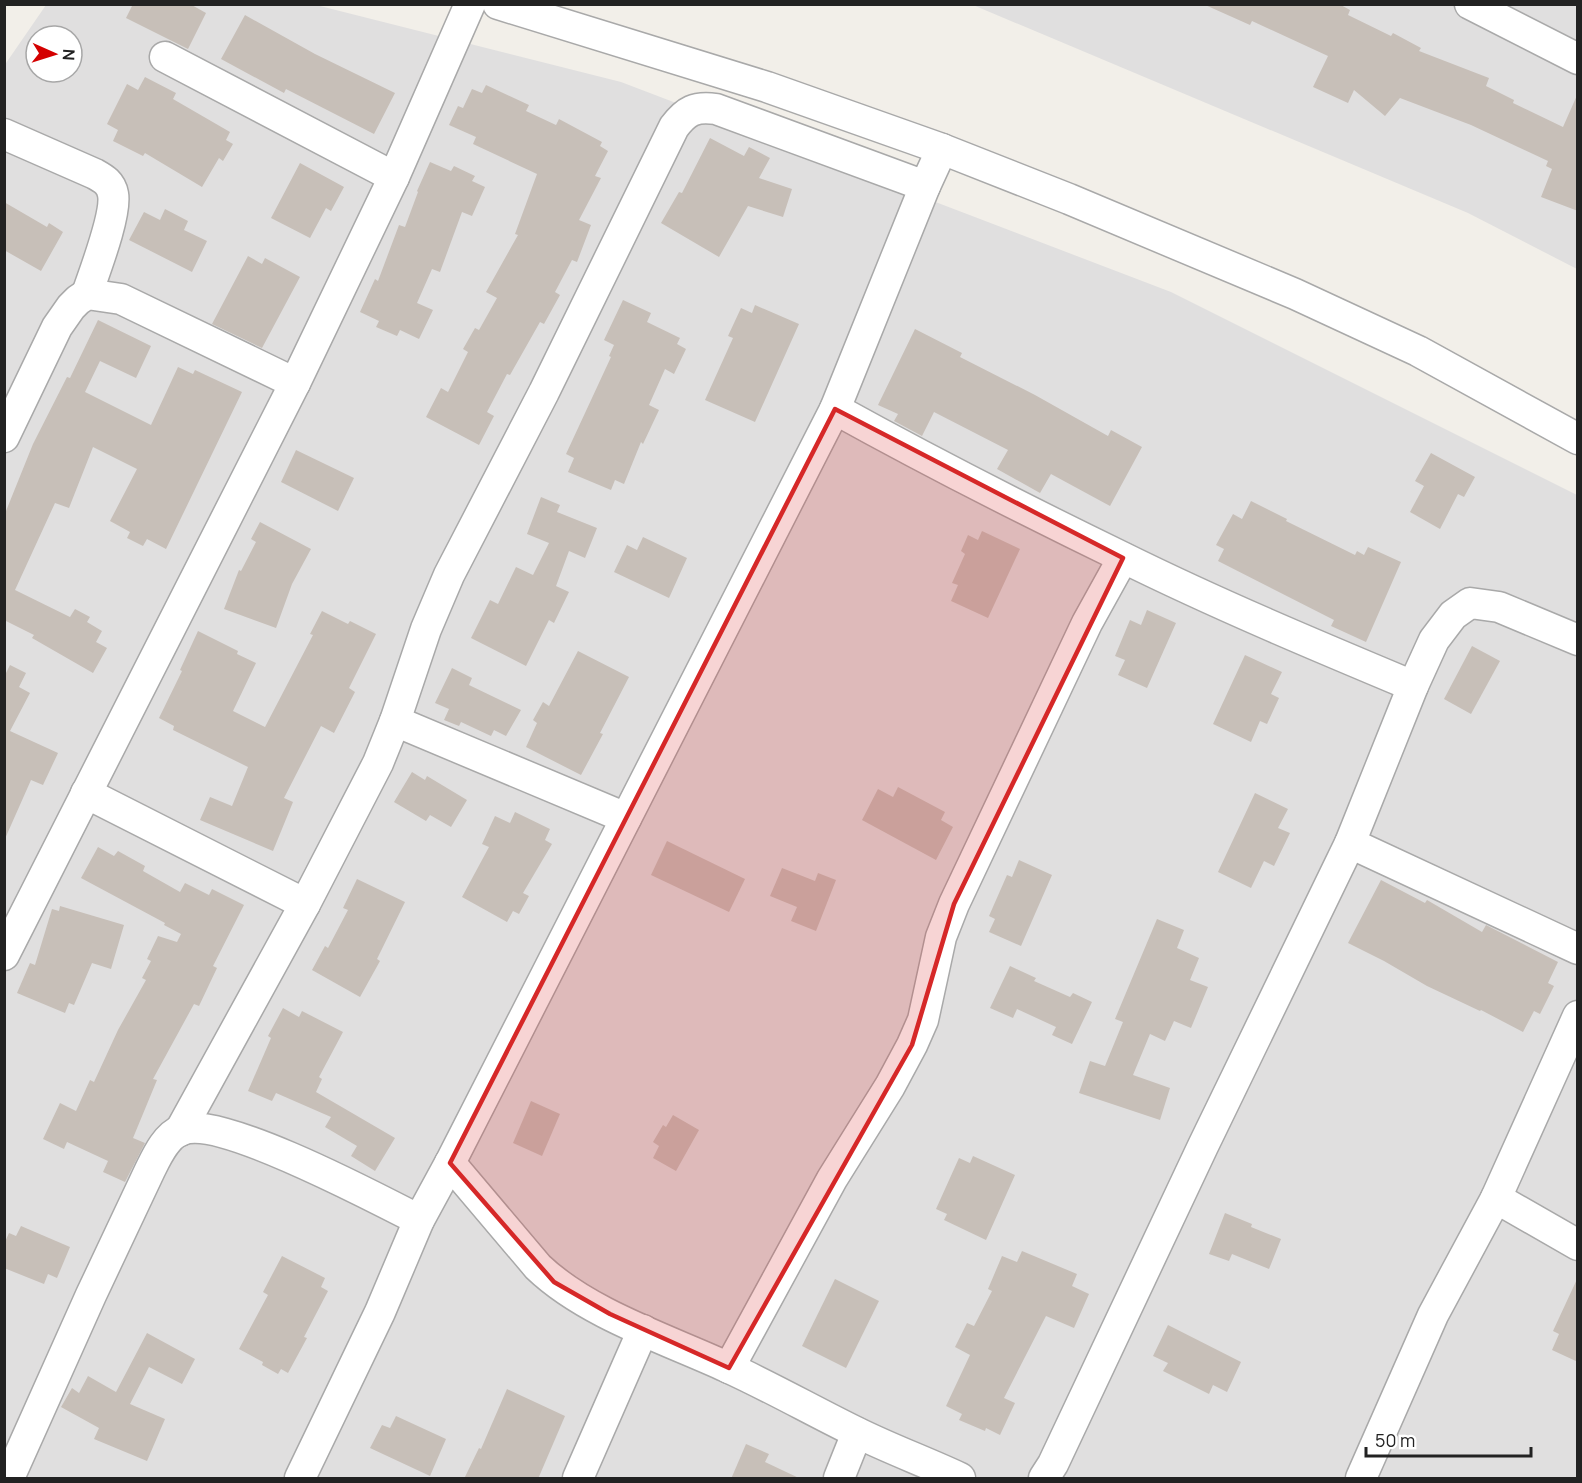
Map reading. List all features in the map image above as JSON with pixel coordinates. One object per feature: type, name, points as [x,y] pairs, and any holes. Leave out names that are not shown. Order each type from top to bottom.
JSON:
[{"type":"street","points":[[6,952],[295,383],[394,177],[470,4]]},
{"type":"street","points":[[498,4],[577,16],[942,149],[1069,199],[1295,294],[1418,351],[1578,439]]},
{"type":"street","points":[[1470,4],[1578,58]]},
{"type":"street","points":[[165,57],[394,177]]},
{"type":"street","points":[[180,1131],[305,904],[378,763],[448,575],[538,402],[674,127],[681,118],[694,108],[716,110],[925,186]]},
{"type":"street","points":[[4,134],[106,180],[114,197],[112,212],[87,294],[71,307],[57,327],[4,437]]},
{"type":"street","points":[[300,1479],[380,1312],[419,1220],[450,1164],[835,409],[942,149]]},
{"type":"street","points":[[87,294],[120,299],[135,305],[295,383]]},
{"type":"street","points":[[835,409],[920,456],[1122,558],[1287,633],[1413,686]]},
{"type":"street","points":[[729,1368],[832,1179],[890,1086],[912,1045],[923,1020],[941,937],[954,904],[1087,623],[1122,558]]},
{"type":"street","points":[[1044,1479],[1350,843],[1413,686],[1434,640],[1453,615],[1470,603],[1499,607],[1578,640]]},
{"type":"street","points":[[395,721],[626,818]]},
{"type":"street","points":[[86,792],[305,904]]},
{"type":"street","points":[[1350,843],[1578,949]]},
{"type":"street","points":[[1361,1479],[1433,1315],[1496,1198],[1578,1016]]},
{"type":"street","points":[[9,1479],[150,1170],[172,1136],[187,1129],[209,1130],[262,1146],[350,1185],[419,1220]]},
{"type":"street","points":[[450,1164],[538,1267],[554,1282],[578,1298],[729,1368],[857,1433],[960,1479]]},
{"type":"street","points":[[1496,1198],[1578,1245]]},
{"type":"street","points":[[578,1479],[643,1330]]},
{"type":"street","points":[[839,1479],[857,1433]]},
{"type":"highlighted area","points":[[835,409],[1123,558],[954,904],[912,1045],[729,1368],[610,1314],[554,1282],[450,1163]]},
{"type":"shaded area","points":[[46,5],[316,5],[621,82],[1171,292],[1577,495],[1577,1478],[5,1478],[4,66],[24,37],[24,84],[84,84],[84,24],[33,24]]},
{"type":"shaded area","points":[[973,5],[1577,5],[1577,269],[1468,213]]},
{"type":"building","points":[[133,4],[190,4],[206,13],[188,49],[126,18]]},
{"type":"building","points":[[1203,4],[1339,4],[1350,10],[1348,15],[1391,36],[1393,33],[1421,48],[1419,51],[1489,78],[1486,86],[1514,100],[1513,103],[1563,127],[1578,93],[1578,211],[1541,197],[1552,169],[1546,166],[1548,161],[1471,125],[1400,98],[1385,116],[1354,90],[1348,103],[1313,87],[1328,56],[1252,21],[1250,25]]},
{"type":"building","points":[[245,15],[315,54],[395,93],[374,134],[286,89],[284,93],[221,59]]},
{"type":"building","points":[[145,77],[176,93],[173,99],[230,132],[226,140],[233,144],[223,161],[219,158],[202,187],[145,153],[143,156],[113,141],[118,130],[107,124],[127,84],[138,90]]},
{"type":"building","points":[[486,85],[529,105],[526,111],[556,125],[559,119],[602,142],[600,146],[608,151],[595,176],[601,178],[579,220],[591,225],[577,262],[572,260],[555,292],[560,295],[544,324],[540,322],[510,375],[507,374],[487,412],[494,416],[479,445],[426,417],[441,388],[448,392],[468,352],[463,349],[475,328],[479,330],[497,298],[486,292],[518,235],[515,234],[537,174],[473,144],[476,137],[449,125],[458,106],[463,108],[472,89],[482,93]]},
{"type":"building","points":[[710,138],[744,156],[749,147],[770,158],[759,178],[792,189],[783,217],[748,206],[719,257],[661,223],[679,192],[682,193]]},
{"type":"building","points":[[430,162],[451,171],[454,166],[475,176],[472,181],[485,187],[472,216],[462,212],[440,272],[432,269],[417,303],[433,310],[419,339],[400,330],[397,336],[376,327],[379,321],[360,312],[375,279],[378,281],[399,225],[405,227]]},
{"type":"building","points":[[300,163],[344,187],[331,211],[326,208],[310,238],[271,218]]},
{"type":"building","points":[[4,202],[47,227],[49,223],[63,232],[41,271],[4,250]]},
{"type":"building","points":[[165,209],[188,221],[184,230],[207,241],[192,272],[129,240],[144,212],[160,220]]},
{"type":"building","points":[[248,256],[262,264],[265,258],[300,277],[262,348],[212,324]]},
{"type":"building","points":[[623,300],[651,313],[647,322],[680,338],[677,344],[686,349],[674,374],[665,369],[649,405],[659,410],[643,444],[641,442],[624,484],[615,480],[611,490],[568,472],[574,458],[566,454],[611,357],[609,356],[614,345],[604,340]]},
{"type":"building","points":[[755,305],[799,324],[755,422],[705,400],[733,338],[728,336],[741,308],[752,313]]},
{"type":"building","points":[[98,320],[151,346],[136,378],[100,361],[85,392],[151,425],[178,367],[193,374],[195,370],[242,392],[166,549],[147,539],[143,546],[127,538],[130,532],[110,521],[137,469],[93,447],[69,508],[55,503],[15,590],[70,617],[75,609],[90,617],[87,622],[102,631],[96,642],[107,648],[93,673],[32,638],[34,635],[4,620],[4,516],[33,444],[67,377],[70,378]]},
{"type":"building","points":[[915,329],[962,353],[960,357],[1108,436],[1111,430],[1142,447],[1110,506],[1051,474],[1040,493],[997,469],[1008,450],[934,412],[922,436],[894,421],[898,414],[878,405]]},
{"type":"building","points":[[296,450],[354,478],[338,511],[281,482]]},
{"type":"building","points":[[1431,453],[1475,477],[1464,497],[1458,494],[1440,529],[1410,512],[1424,486],[1415,481]]},
{"type":"building","points":[[541,497],[560,505],[557,512],[597,528],[585,558],[569,551],[556,586],[569,592],[554,623],[549,620],[526,666],[471,638],[490,600],[498,604],[516,567],[533,575],[549,543],[527,534]]},
{"type":"building","points":[[1251,501],[1355,555],[1357,551],[1364,555],[1368,547],[1401,562],[1366,642],[1331,626],[1334,620],[1218,561],[1224,549],[1216,545],[1233,514],[1242,519]]},
{"type":"building","points":[[260,522],[311,549],[292,584],[276,628],[224,609],[239,570],[241,571],[256,542],[251,539]]},
{"type":"building","points":[[982,531],[1020,549],[988,618],[951,601],[958,585],[952,583],[965,554],[961,551],[968,535],[978,540]]},
{"type":"building","points":[[643,537],[687,558],[669,598],[614,572],[627,545],[637,550]]},
{"type":"building","points":[[1147,610],[1176,623],[1147,688],[1118,675],[1125,660],[1115,656],[1130,620],[1141,625]]},
{"type":"building","points":[[322,611],[376,634],[349,688],[355,692],[334,733],[321,726],[284,798],[293,802],[273,851],[200,820],[210,797],[232,806],[248,767],[173,730],[174,726],[159,718],[198,631],[238,651],[237,654],[256,663],[233,711],[265,727],[313,635],[310,634]]},
{"type":"building","points":[[1472,646],[1500,661],[1471,714],[1444,699]]},
{"type":"building","points":[[578,651],[629,677],[581,775],[526,747],[537,723],[533,720],[543,702],[549,706]]},
{"type":"building","points":[[1245,655],[1282,672],[1271,694],[1279,698],[1267,724],[1260,721],[1251,742],[1213,724]]},
{"type":"building","points":[[10,665],[26,673],[19,687],[30,693],[10,731],[58,753],[43,785],[31,780],[4,841],[4,677]]},
{"type":"building","points":[[452,668],[472,678],[469,685],[521,710],[506,736],[494,730],[491,736],[461,722],[459,726],[444,720],[449,709],[435,703]]},
{"type":"building","points":[[412,772],[425,780],[427,776],[467,800],[451,827],[430,815],[426,821],[394,802]]},
{"type":"building","points":[[898,787],[945,812],[941,820],[953,827],[936,860],[862,820],[878,789],[893,797]]},
{"type":"building","points":[[1255,793],[1288,809],[1278,828],[1290,833],[1274,866],[1264,861],[1251,888],[1218,872]]},
{"type":"building","points":[[515,812],[550,829],[545,840],[552,844],[523,893],[529,896],[519,914],[513,911],[507,922],[462,897],[489,847],[482,844],[495,816],[510,823]]},
{"type":"building","points":[[667,841],[745,879],[729,912],[651,875]]},
{"type":"building","points":[[98,847],[114,856],[118,851],[145,866],[143,871],[180,892],[185,883],[209,895],[212,889],[244,905],[213,966],[217,968],[199,1006],[194,1004],[153,1079],[157,1080],[133,1138],[145,1143],[125,1182],[103,1172],[108,1161],[67,1142],[64,1149],[43,1139],[60,1103],[76,1111],[90,1080],[94,1082],[118,1030],[146,980],[142,978],[151,961],[147,959],[158,936],[177,942],[181,934],[81,878]]},
{"type":"building","points":[[1019,860],[1052,875],[1021,946],[989,932],[995,919],[989,916],[1007,875],[1012,877]]},
{"type":"building","points":[[782,868],[815,881],[818,873],[836,880],[816,931],[791,921],[797,907],[770,896]]},
{"type":"building","points":[[357,879],[405,902],[377,959],[380,961],[360,997],[312,970],[325,946],[328,948],[348,910],[343,908]]},
{"type":"building","points":[[1381,880],[1425,903],[1427,900],[1482,932],[1486,925],[1558,962],[1548,983],[1554,986],[1540,1014],[1534,1011],[1523,1032],[1427,986],[1348,943]]},
{"type":"building","points":[[60,906],[124,925],[111,969],[92,963],[74,1005],[69,1003],[65,1013],[17,993],[30,963],[35,965],[52,909],[59,911]]},
{"type":"building","points":[[1157,919],[1184,930],[1177,948],[1199,958],[1190,980],[1208,987],[1191,1028],[1174,1021],[1165,1041],[1150,1034],[1133,1075],[1170,1088],[1160,1120],[1079,1093],[1090,1061],[1105,1066],[1123,1022],[1115,1019]]},
{"type":"building","points":[[1010,966],[1036,978],[1034,981],[1070,997],[1073,993],[1092,1002],[1072,1044],[1052,1035],[1056,1027],[1017,1009],[1013,1018],[990,1008]]},
{"type":"building","points":[[283,1008],[299,1017],[302,1011],[343,1032],[319,1077],[322,1079],[316,1092],[395,1138],[375,1171],[351,1156],[357,1146],[325,1127],[331,1117],[276,1093],[272,1101],[248,1091],[271,1038],[268,1036]]},
{"type":"building","points":[[531,1101],[560,1114],[542,1156],[513,1143]]},
{"type":"building","points":[[673,1115],[699,1130],[676,1171],[653,1158],[659,1146],[653,1142],[663,1125],[666,1127]]},
{"type":"building","points":[[973,1156],[1015,1175],[986,1240],[944,1220],[947,1214],[936,1209],[959,1158],[970,1163]]},
{"type":"building","points":[[1225,1213],[1281,1239],[1269,1269],[1232,1254],[1229,1261],[1209,1254]]},
{"type":"building","points":[[21,1226],[70,1247],[57,1278],[48,1274],[44,1284],[4,1268],[4,1244],[9,1233],[16,1236]]},
{"type":"building","points":[[1022,1251],[1077,1274],[1072,1286],[1089,1294],[1074,1328],[1046,1316],[1004,1398],[1015,1403],[1000,1435],[959,1420],[962,1414],[946,1406],[970,1355],[955,1347],[967,1323],[974,1326],[992,1291],[988,1289],[1002,1256],[1017,1262]]},
{"type":"building","points":[[282,1256],[325,1278],[321,1287],[328,1291],[288,1373],[281,1369],[278,1374],[262,1365],[263,1362],[239,1349],[268,1295],[263,1292]]},
{"type":"building","points":[[1578,1277],[1578,1362],[1552,1350],[1559,1334],[1553,1331]]},
{"type":"building","points":[[835,1279],[879,1301],[846,1368],[802,1346]]},
{"type":"building","points":[[1168,1325],[1241,1362],[1227,1392],[1213,1385],[1209,1394],[1163,1371],[1168,1363],[1153,1356]]},
{"type":"building","points":[[147,1333],[195,1359],[182,1384],[149,1367],[130,1404],[165,1419],[147,1461],[94,1439],[99,1428],[61,1407],[72,1388],[79,1393],[88,1376],[116,1392]]},
{"type":"building","points":[[507,1389],[565,1416],[538,1479],[464,1479],[479,1448],[481,1449]]},
{"type":"building","points":[[396,1416],[446,1439],[430,1476],[370,1448],[382,1425],[390,1428]]},
{"type":"building","points":[[746,1444],[769,1454],[765,1462],[801,1479],[731,1479]]}]
